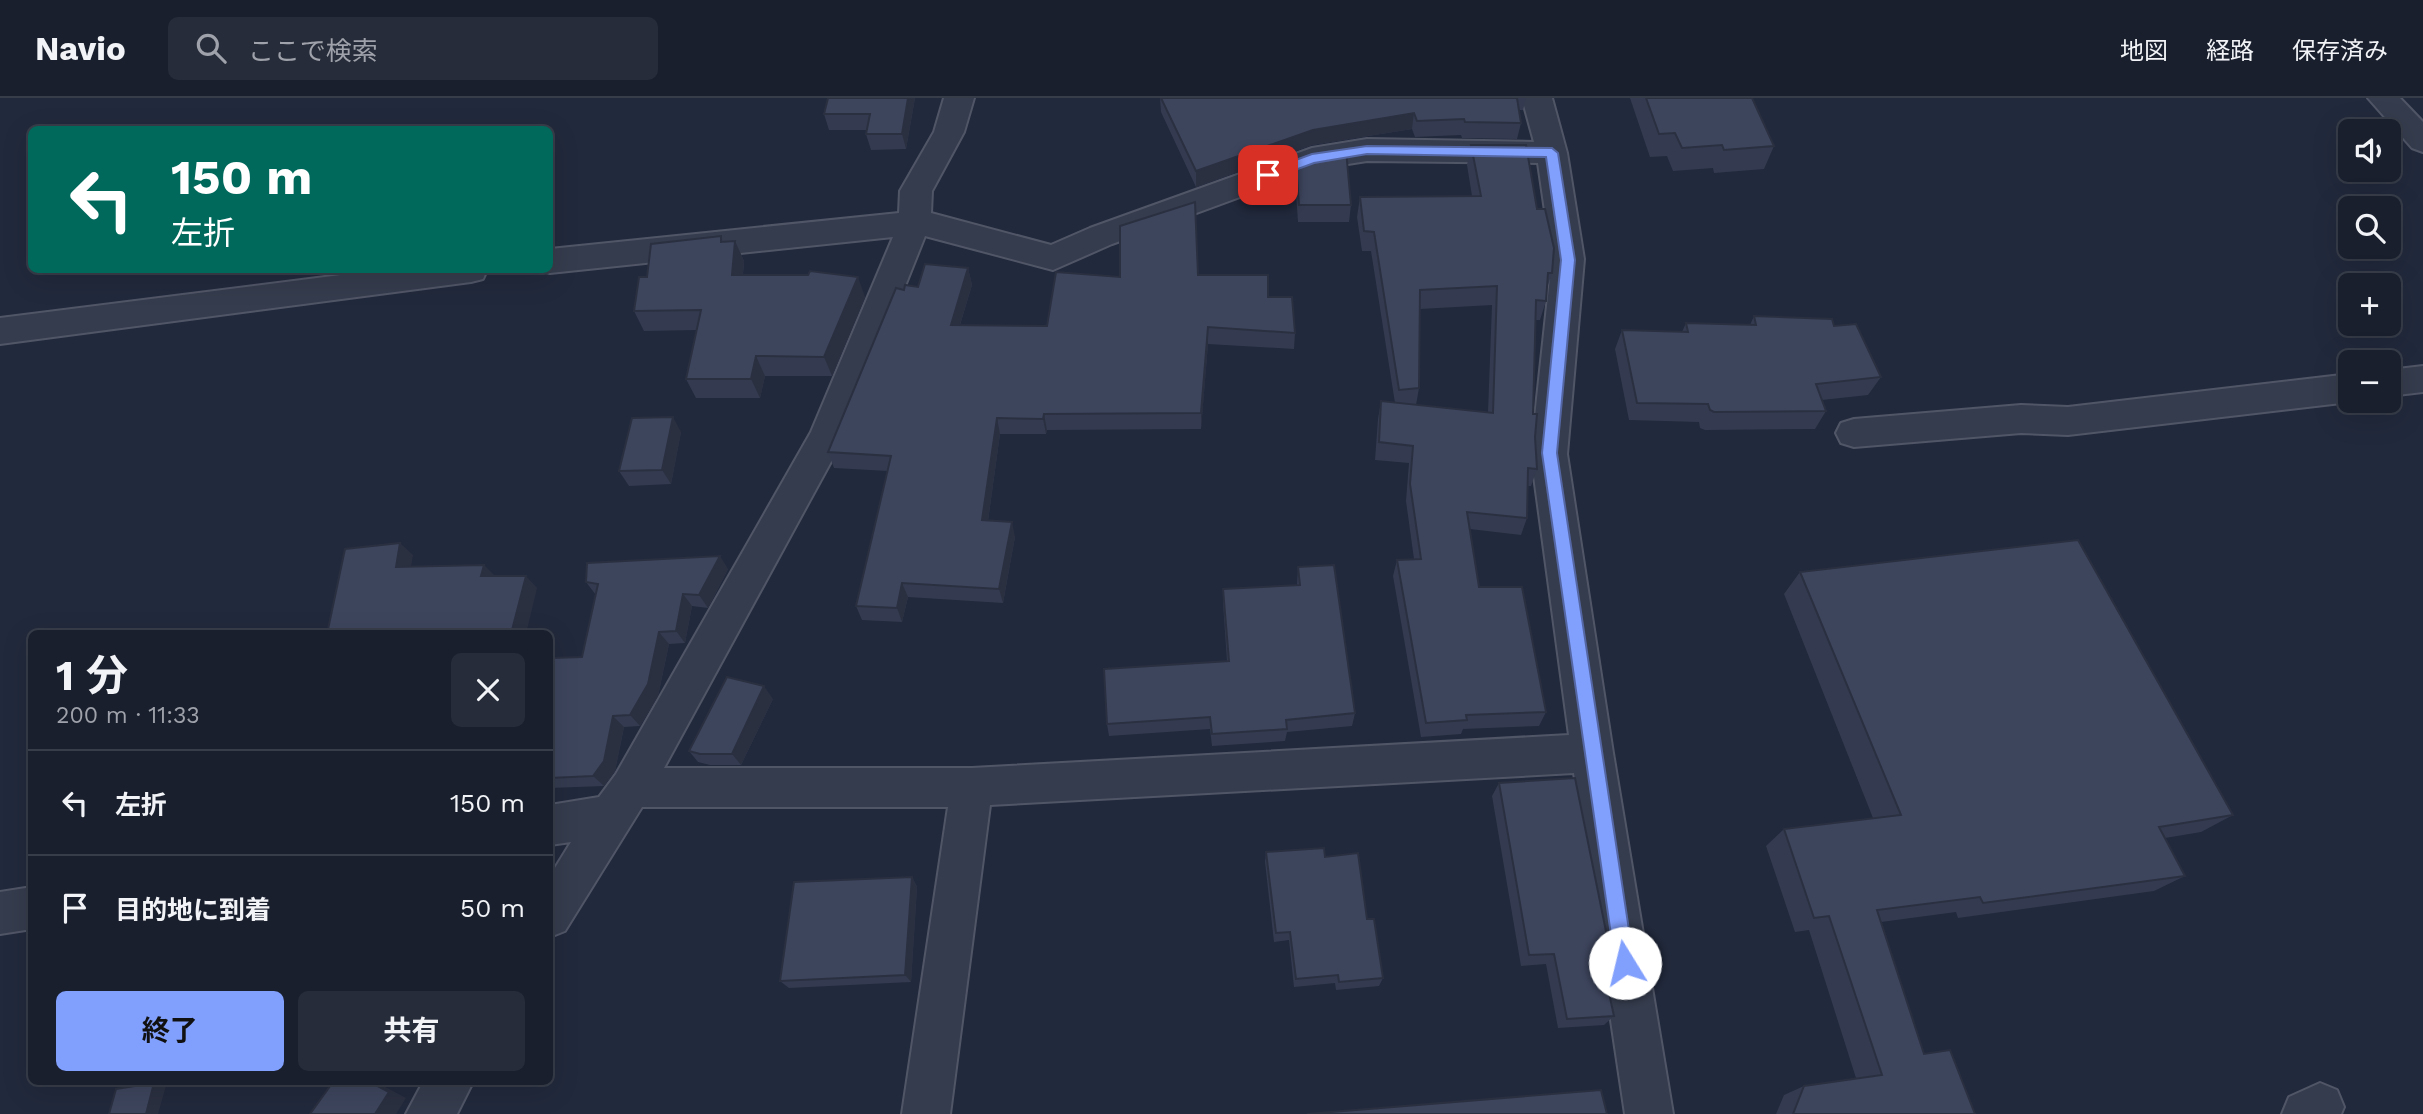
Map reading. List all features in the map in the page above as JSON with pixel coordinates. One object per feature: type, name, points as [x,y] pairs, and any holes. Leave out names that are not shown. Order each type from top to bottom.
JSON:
[{"type":"street","points":[[553,911],[621,802],[827,436],[878,317],[914,223],[916,191],[949,132],[959,98]]},
{"type":"street","points":[[1537,98],[1552,153],[1568,260],[1549,453],[1592,753],[1649,1114]]},
{"type":"street","points":[[2383,98],[2423,141]]},
{"type":"street","points":[[553,261],[914,223],[939,226],[1053,258],[1101,236],[1312,159],[1367,150],[1552,153]]},
{"type":"street","points":[[0,331],[448,273]]},
{"type":"street","points":[[2401,382],[2423,379]]},
{"type":"street","points":[[1854,433],[2021,419],[2068,421],[2338,388]]},
{"type":"street","points":[[553,824],[621,802],[1592,753]]},
{"type":"street","points":[[926,1114],[972,786]]},
{"type":"street","points":[[0,913],[28,909]]},
{"type":"street","points":[[430,1114],[448,1085]]},
{"type":"building","points":[[828,98],[908,98],[902,134],[866,134],[870,114],[824,114]]},
{"type":"building","points":[[1161,98],[1517,98],[1521,123],[1465,122],[1464,119],[1417,121],[1414,113],[1313,130],[1196,171]]},
{"type":"building","points":[[1646,98],[1752,98],[1774,146],[1724,150],[1722,145],[1682,148],[1675,133],[1659,134]]},
{"type":"building","points":[[1471,145],[1526,145],[1537,209],[1545,209],[1554,248],[1552,273],[1548,273],[1546,301],[1536,300],[1533,414],[1537,414],[1537,469],[1528,468],[1527,518],[1467,512],[1479,587],[1522,587],[1546,712],[1466,715],[1467,720],[1426,723],[1397,560],[1421,559],[1410,484],[1413,446],[1379,442],[1381,401],[1493,413],[1497,286],[1420,290],[1419,388],[1399,390],[1374,232],[1364,231],[1360,197],[1481,196]]},
{"type":"building","points":[[1346,150],[1351,205],[1299,205],[1296,163],[1318,155]]},
{"type":"building","points":[[1195,202],[1198,275],[1268,275],[1268,297],[1292,297],[1295,333],[1208,327],[1201,413],[1044,414],[1043,419],[997,418],[982,520],[1012,522],[999,589],[902,583],[897,608],[856,606],[891,456],[828,452],[896,288],[904,290],[905,285],[918,287],[925,264],[968,268],[951,325],[1047,326],[1056,272],[1120,277],[1120,226]]},
{"type":"building","points":[[721,236],[721,242],[735,241],[732,275],[808,275],[810,271],[858,277],[824,357],[756,356],[751,379],[686,379],[701,310],[634,311],[639,277],[647,277],[651,244]]},
{"type":"building","points":[[1754,316],[1832,319],[1834,326],[1856,324],[1881,377],[1816,384],[1826,411],[1714,412],[1708,404],[1637,403],[1622,330],[1688,332],[1686,323],[1756,325]]},
{"type":"building","points":[[673,417],[662,470],[619,471],[632,418]]},
{"type":"building","points":[[2078,540],[2233,815],[2159,827],[2185,876],[1983,903],[1980,897],[1877,910],[1924,1054],[1950,1050],[1975,1114],[1793,1114],[1804,1086],[1882,1075],[1829,916],[1814,918],[1784,829],[1901,815],[1800,572]]},
{"type":"building","points":[[400,543],[396,567],[484,565],[481,576],[526,576],[512,630],[328,630],[345,549]]},
{"type":"building","points":[[720,556],[699,595],[683,594],[676,631],[659,632],[648,684],[630,715],[613,716],[604,761],[593,776],[553,778],[553,658],[582,657],[598,584],[586,582],[587,563]]},
{"type":"building","points":[[1334,565],[1355,713],[1286,720],[1287,729],[1212,734],[1210,717],[1107,724],[1104,669],[1229,661],[1223,589],[1300,585],[1298,567]]},
{"type":"building","points":[[727,677],[764,686],[732,754],[700,754],[689,751]]},
{"type":"building","points":[[1575,778],[1610,951],[1600,952],[1614,1016],[1567,1019],[1554,954],[1529,955],[1499,783]]},
{"type":"building","points":[[1324,848],[1325,857],[1358,853],[1367,919],[1374,919],[1383,978],[1339,982],[1338,975],[1296,979],[1290,932],[1276,933],[1266,852]]},
{"type":"building","points":[[912,877],[905,975],[780,981],[794,882]]},
{"type":"building","points":[[153,1085],[146,1114],[109,1114],[116,1089]]},
{"type":"building","points":[[331,1085],[376,1085],[389,1092],[375,1114],[310,1114]]},
{"type":"building","points":[[1601,1090],[1607,1114],[1307,1114]]},
{"type":"route","points":[[1268,175],[1312,159],[1367,150],[1552,153],[1568,260],[1549,453],[1625,963]]}]
